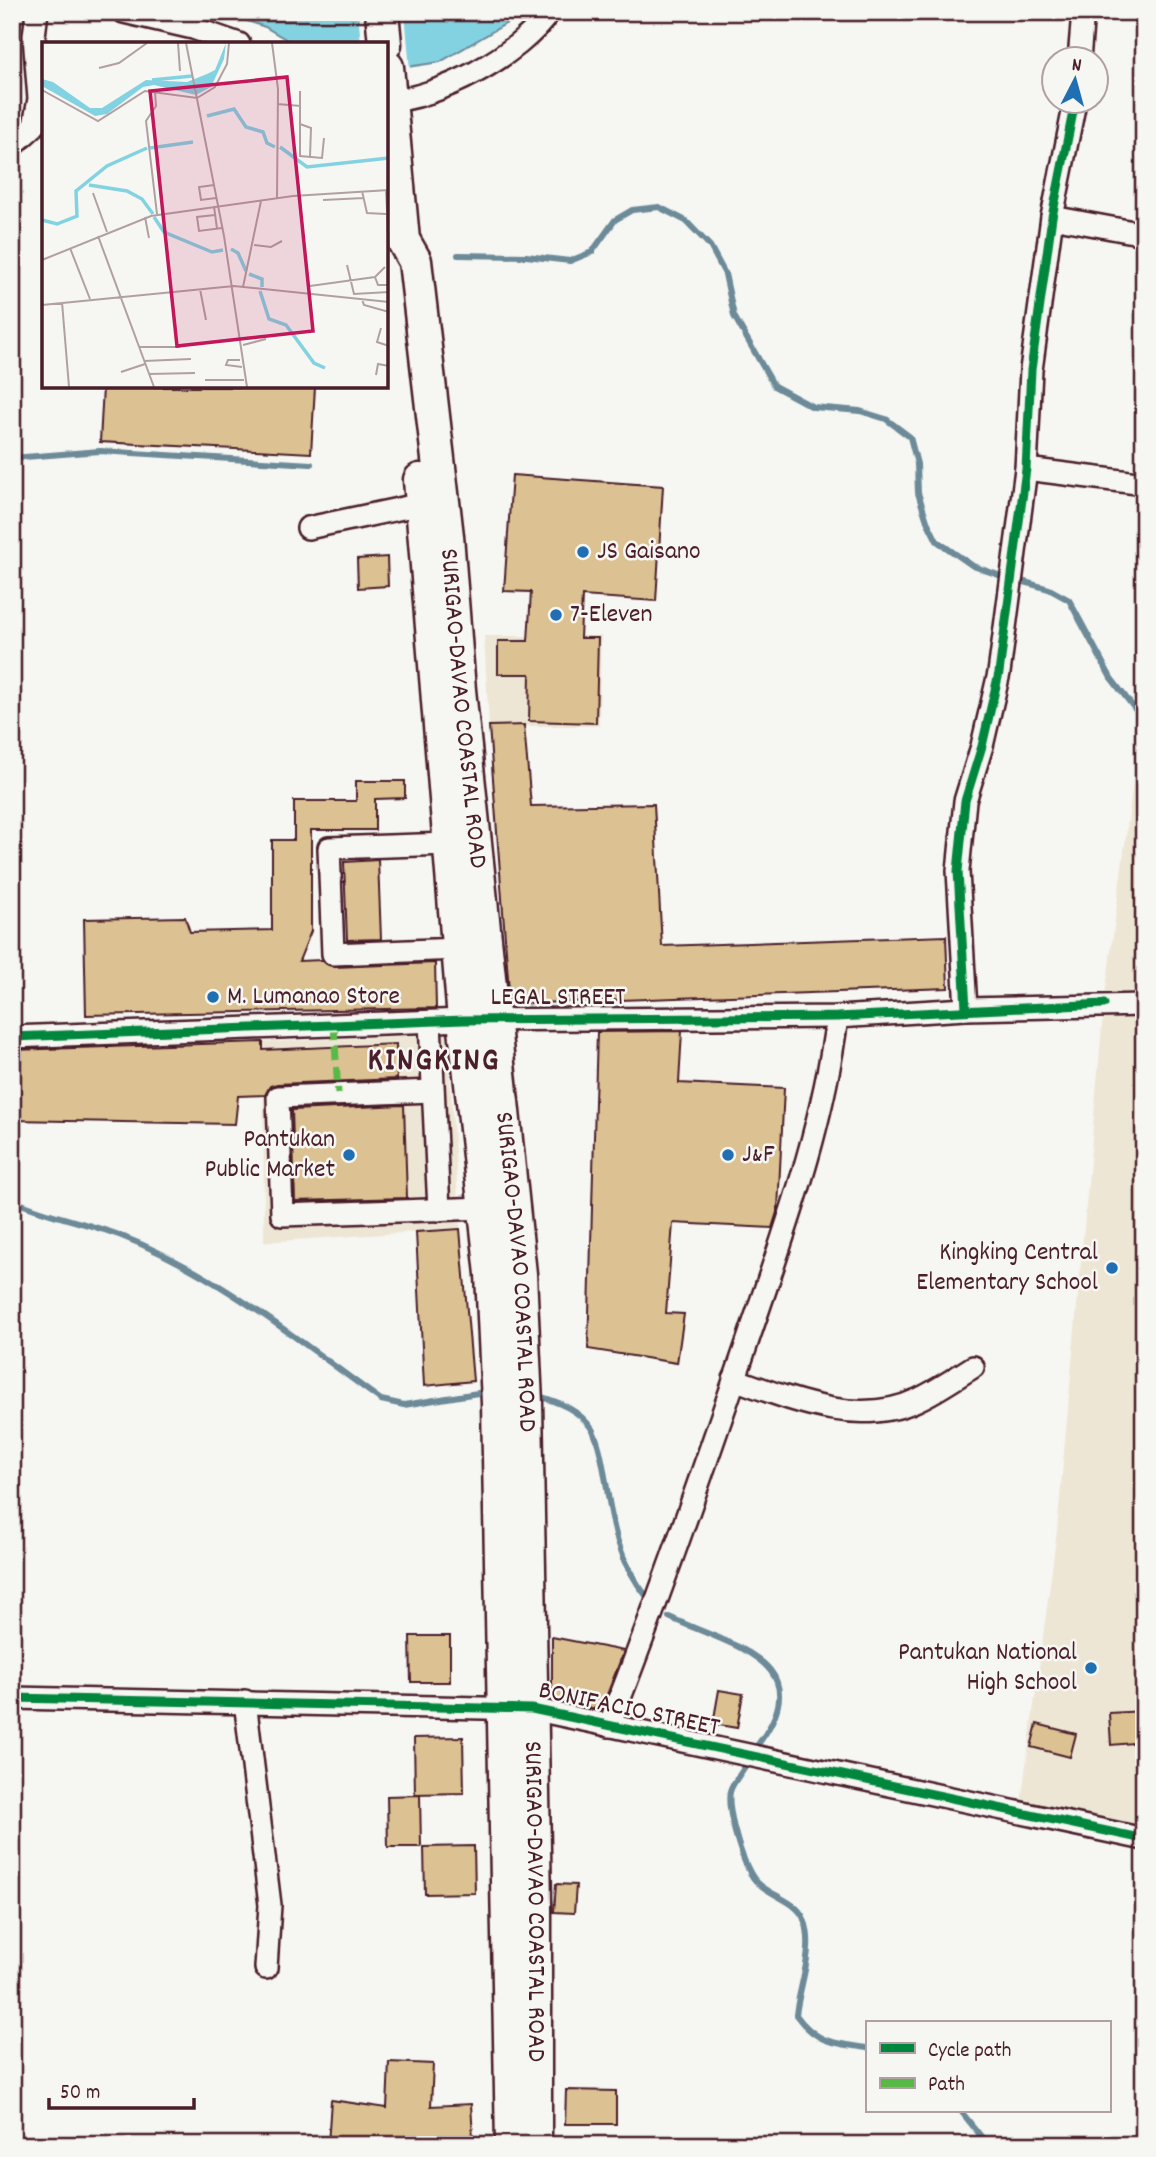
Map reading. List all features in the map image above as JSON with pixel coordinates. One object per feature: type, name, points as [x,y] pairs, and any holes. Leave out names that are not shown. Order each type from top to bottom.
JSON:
[{"type":"highway","points":[[382,12],[384,42]]},
{"type":"highway","name":"SURIGAO-DAVAO COASTAL ROAD","points":[[388,89],[403,240],[396,263],[422,504],[436,536]]},
{"type":"highway","name":"SURIGAO-DAVAO COASTAL ROAD","points":[[403,240],[415,261],[447,690],[479,1020],[486,1208],[512,1403]]},
{"type":"highway","name":"SURIGAO-DAVAO COASTAL ROAD","points":[[447,690],[449,844],[458,949],[479,1020],[520,1274],[512,1403],[522,1905],[535,2145]]},
{"type":"highway","name":"SURIGAO-DAVAO COASTAL ROAD","points":[[512,2145],[522,1905]]},
{"type":"street","points":[[12,146],[34,126],[39,99],[34,36],[37,12]]},
{"type":"street","points":[[124,12],[193,28],[233,42]]},
{"type":"street","points":[[388,89],[428,91],[474,72],[523,41],[549,12]]},
{"type":"street","points":[[1080,46],[1083,12]]},
{"type":"street","points":[[966,1009],[958,871],[965,801],[982,746],[999,673],[1026,469],[1031,370],[1052,217],[1072,116]]},
{"type":"street","points":[[1052,217],[1144,234]]},
{"type":"street","points":[[1026,469],[1138,483]]},
{"type":"street","points":[[308,528],[422,504]]},
{"type":"street","points":[[449,844],[329,848],[333,954],[458,949]]},
{"type":"street","name":"LEGAL STREET","points":[[12,1037],[479,1020],[837,1017],[966,1009],[1144,1005]]},
{"type":"street","points":[[610,1726],[658,1601],[818,1124],[837,1017]]},
{"type":"street","points":[[430,1022],[439,1210]]},
{"type":"street","points":[[433,1091],[278,1097],[282,1215],[486,1208]]},
{"type":"street","points":[[734,1380],[797,1402],[835,1409],[878,1410],[915,1401],[974,1367]]},
{"type":"street","name":"BONIFACIO STREET","points":[[12,1698],[518,1709],[1144,1839]]},
{"type":"street","points":[[245,1701],[270,1905],[266,1968]]},
{"type":"shaded area","points":[[484,636],[601,636],[599,726],[489,726]]},
{"type":"shaded area","points":[[1144,757],[1144,1828],[1021,1803],[1057,1531],[1104,1004],[1136,759]]},
{"type":"shaded area","points":[[447,1034],[460,1229],[264,1242],[263,1042]]},
{"type":"water","points":[[221,12],[516,12],[512,20],[440,62],[388,70],[388,42],[291,42],[265,27]]},
{"type":"pier","points":[[358,12],[405,12],[410,70],[388,74],[388,42],[361,42]]},
{"type":"building","points":[[103,388],[315,388],[311,453],[100,442]]},
{"type":"building","name":"JS Gaisano","points":[[512,475],[663,486],[656,601],[582,596],[580,638],[598,638],[596,723],[529,721],[530,674],[498,674],[498,641],[528,641],[531,592],[504,591]]},
{"type":"building","points":[[387,557],[388,586],[358,588],[357,559]]},
{"type":"building","points":[[524,725],[531,806],[654,804],[662,946],[946,936],[948,988],[510,1004],[489,726]]},
{"type":"building","points":[[356,781],[405,781],[405,798],[375,799],[375,830],[311,830],[311,931],[299,961],[322,960],[334,967],[435,963],[436,1008],[86,1015],[84,919],[185,917],[190,932],[272,930],[272,840],[294,840],[294,801],[356,801]]},
{"type":"building","points":[[378,860],[381,939],[347,940],[344,862]]},
{"type":"building","points":[[682,1031],[679,1083],[784,1088],[778,1209],[772,1228],[673,1223],[666,1313],[684,1314],[677,1363],[588,1349],[597,1032]]},
{"type":"building","points":[[263,1042],[263,1050],[396,1044],[397,1079],[277,1084],[270,1086],[265,1095],[238,1096],[235,1124],[12,1120],[12,1050]]},
{"type":"building","name":"Pantukan Public Market","points":[[404,1105],[407,1198],[295,1201],[292,1110]]},
{"type":"building","points":[[460,1229],[473,1381],[424,1386],[416,1232]]},
{"type":"building","points":[[410,1636],[450,1636],[450,1682],[411,1682]]},
{"type":"building","points":[[552,1637],[624,1651],[601,1710],[552,1700]]},
{"type":"building","points":[[719,1690],[743,1694],[737,1728],[713,1724]]},
{"type":"building","points":[[1144,1711],[1144,1742],[1111,1745],[1109,1713]]},
{"type":"building","points":[[1037,1724],[1076,1734],[1070,1757],[1031,1747]]},
{"type":"building","points":[[463,1737],[464,1793],[415,1794],[414,1738]]},
{"type":"building","points":[[420,1795],[421,1847],[388,1847],[387,1796]]},
{"type":"building","points":[[474,1846],[475,1893],[425,1894],[424,1847]]},
{"type":"building","points":[[556,1884],[576,1885],[574,1913],[554,1912]]},
{"type":"building","points":[[389,2062],[433,2064],[431,2106],[471,2104],[473,2138],[447,2140],[447,2145],[328,2145],[331,2100],[387,2108]]},
{"type":"building","points":[[566,2090],[616,2091],[616,2124],[565,2124]]},
{"type":"waterway","points":[[458,255],[526,256],[570,261],[592,252],[615,220],[632,210],[659,207],[686,221],[710,246],[725,274],[734,316],[774,386],[813,407],[860,411],[886,419],[910,437],[917,464],[918,493],[937,541],[973,566],[1004,577]]},
{"type":"waterway","points":[[12,458],[100,451],[311,464]]},
{"type":"waterway","points":[[1021,581],[1049,589],[1069,600],[1111,678],[1144,721]]},
{"type":"waterway","points":[[12,1200],[119,1235],[189,1268],[255,1309],[381,1400],[404,1405],[484,1392]]},
{"type":"waterway","points":[[538,1396],[568,1408],[592,1429],[601,1455],[618,1542],[637,1584],[647,1597]]},
{"type":"waterway","points":[[669,1617],[742,1649],[761,1661],[774,1676],[779,1695],[774,1718],[756,1747]]},
{"type":"waterway","points":[[744,1768],[731,1789],[729,1801],[733,1826],[747,1867],[763,1888],[790,1903],[801,1913],[807,1930],[808,1954],[796,2015],[819,2037],[866,2048]]},
{"type":"waterway","points":[[962,2112],[988,2145]]},
{"type":"marked path","points":[[334,1025],[338,1094]]},
{"type":"cycle path","points":[[966,1009],[958,871],[965,801],[982,746],[999,673],[1026,469],[1031,370],[1052,217],[1072,116]]},
{"type":"cycle path","points":[[12,1037],[464,1020],[837,1017],[1104,1004]]},
{"type":"cycle path","points":[[12,1698],[532,1709],[1144,1839]]},
{"type":"place","name":"JS Gaisano","points":[[583,552]]},
{"type":"place","name":"7-Eleven","points":[[556,615]]},
{"type":"place","name":"M. Lumanao Store","points":[[213,997]]},
{"type":"place","name":"Pantukan Public Market","points":[[349,1155]]},
{"type":"place","name":"J&F","points":[[728,1155]]},
{"type":"place","name":"Kingking Central Elementary School","points":[[1112,1268]]},
{"type":"place","name":"Pantukan National High School","points":[[1091,1668]]},
{"type":"district","name":"KINGKING","points":[[434,1062]]}]
